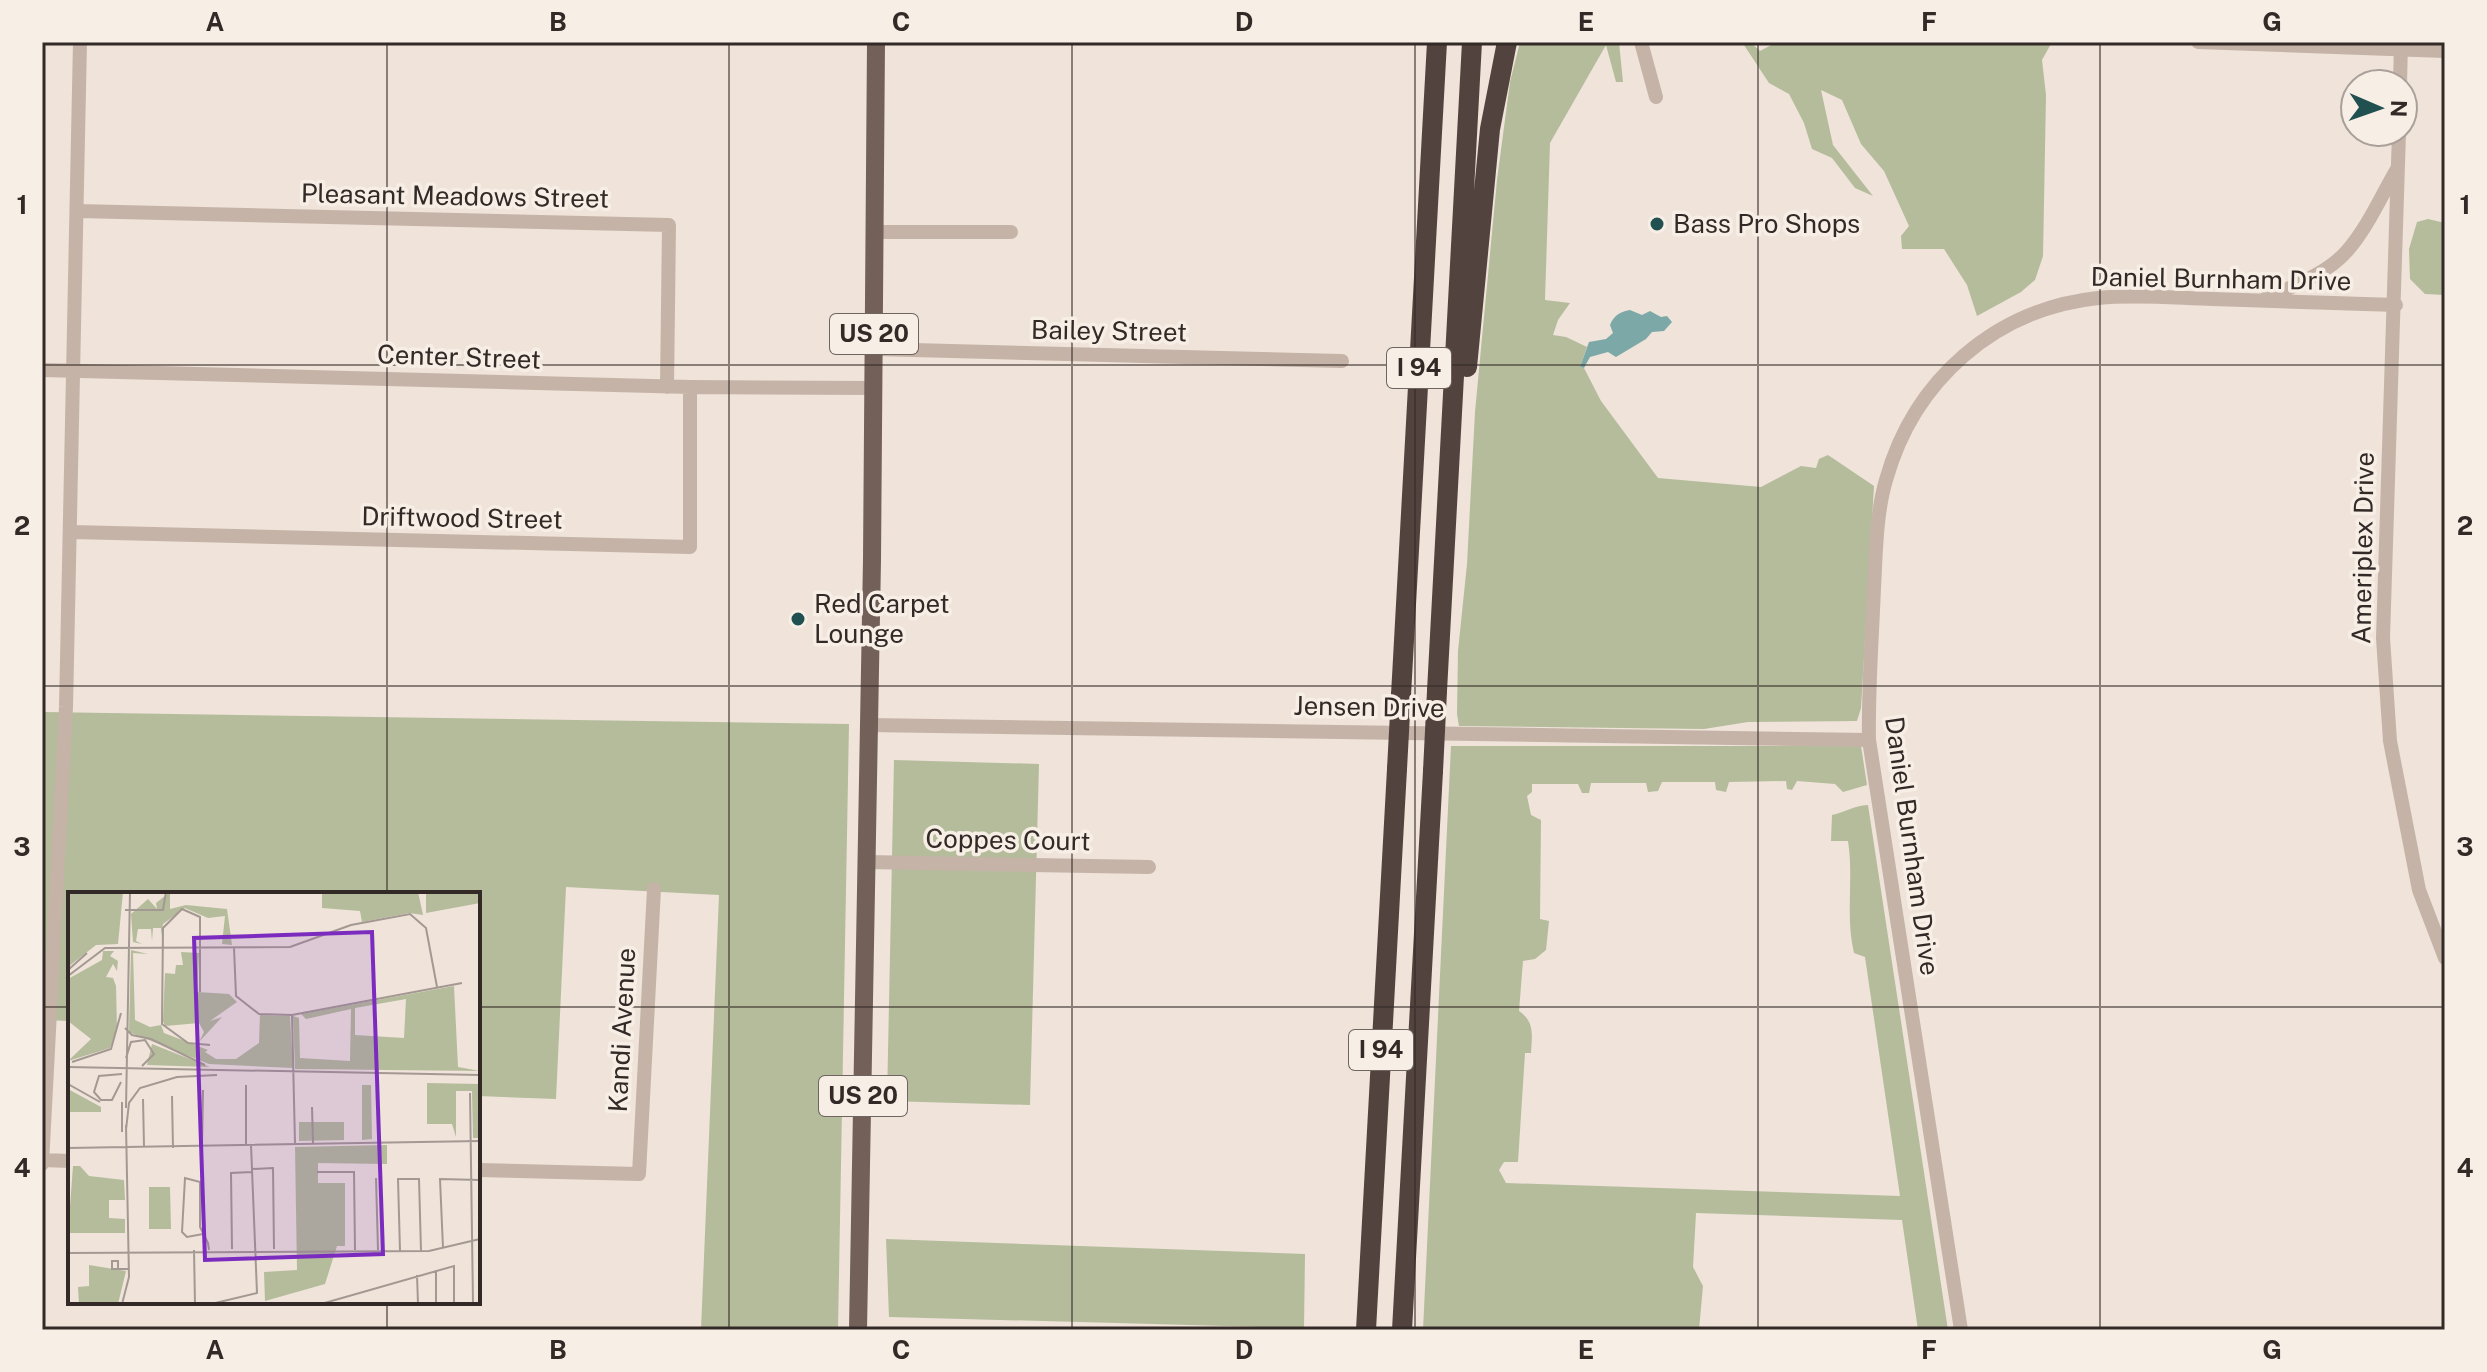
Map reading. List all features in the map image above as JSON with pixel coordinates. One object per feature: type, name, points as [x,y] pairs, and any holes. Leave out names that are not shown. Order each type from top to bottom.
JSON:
[{"type":"highway","points":[[1423,42],[1425,277]]},
{"type":"highway","name":"I 94","points":[[1366,1330],[1437,42]]},
{"type":"highway","name":"I 94","points":[[1402,1330],[1472,42]]},
{"type":"highway","points":[[1438,661],[1456,549],[1465,389],[1490,129],[1507,42]]},
{"type":"main road","name":"US 20","points":[[858,1330],[874,388],[876,42]]},
{"type":"street","points":[[68,1161],[42,1162],[66,710],[80,42]]},
{"type":"street","points":[[1641,42],[1656,97]]},
{"type":"street","points":[[2198,42],[2400,46],[2445,51]]},
{"type":"street","points":[[2400,46],[2400,68]]},
{"type":"street","name":"Ameriplex Drive","points":[[2399,148],[2383,638],[2390,741],[2419,890],[2445,958]]},
{"type":"street","points":[[2262,301],[2309,278],[2347,252],[2399,165]]},
{"type":"street","name":"Pleasant Meadows Street","points":[[78,211],[669,225],[667,387]]},
{"type":"street","points":[[875,232],[1011,232]]},
{"type":"street","name":"Daniel Burnham Drive","points":[[1961,1330],[1869,740],[1868,698],[1879,523],[1886,481],[1911,419],[1934,384],[1974,345],[2031,314],[2065,304],[2099,298],[2132,297],[2396,305]]},
{"type":"street","name":"Bailey Street","points":[[874,349],[1342,361]]},
{"type":"street","name":"Center Street","points":[[42,370],[667,387],[874,388]]},
{"type":"street","name":"Driftwood Street","points":[[72,532],[690,547],[690,387]]},
{"type":"street","name":"Jensen Drive","points":[[868,725],[1869,740]]},
{"type":"street","name":"Coppes Court","points":[[867,862],[1149,867]]},
{"type":"street","name":"Kandi Avenue","points":[[480,1170],[639,1174],[654,889]]},
{"type":"green space","points":[[1520,42],[1619,42],[1623,82],[1616,82],[1606,45],[1550,143],[1545,300],[1570,303],[1558,320],[1553,335],[1566,337],[1587,347],[1580,367],[1584,368],[1601,401],[1658,478],[1761,487],[1801,466],[1816,468],[1819,459],[1828,455],[1874,486],[1861,708],[1857,721],[1748,722],[1704,729],[1459,726],[1458,651],[1467,564],[1475,412],[1497,180],[1510,82]]},
{"type":"green space","points":[[1742,42],[1750,42],[1760,51],[1777,42],[2052,42],[2042,60],[2046,95],[2043,256],[2035,280],[2021,292],[1977,316],[1967,285],[1944,249],[1902,249],[1901,236],[1909,226],[1884,171],[1861,144],[1842,100],[1821,90],[1833,145],[1873,196],[1855,188],[1832,158],[1812,149],[1804,123],[1789,94],[1769,83]]},
{"type":"green space","points":[[2428,219],[2445,223],[2445,295],[2425,294],[2410,279],[2409,249],[2417,222]]},
{"type":"green space","points":[[42,712],[849,724],[838,1330],[701,1330],[719,895],[566,887],[556,1099],[480,1096],[480,892],[68,892],[68,1021],[42,1020]]},
{"type":"green space","points":[[1451,746],[1861,746],[1867,785],[1843,792],[1835,784],[1797,781],[1792,790],[1787,789],[1786,781],[1729,782],[1726,792],[1716,790],[1715,782],[1662,782],[1658,791],[1648,792],[1646,783],[1591,783],[1589,793],[1582,793],[1578,784],[1532,784],[1532,792],[1527,796],[1531,815],[1541,820],[1540,919],[1549,921],[1546,950],[1535,959],[1523,961],[1519,1011],[1530,1024],[1531,1053],[1525,1053],[1518,1162],[1504,1162],[1499,1170],[1506,1183],[1900,1196],[1865,957],[1854,953],[1851,939],[1848,841],[1831,841],[1832,815],[1868,805],[1948,1330],[1918,1330],[1902,1220],[1696,1213],[1693,1267],[1703,1286],[1699,1330],[1423,1330]]},
{"type":"green space","points":[[894,760],[1039,764],[1030,1105],[887,1101]]},
{"type":"green space","points":[[886,1239],[1305,1254],[1304,1328],[889,1317]]},
{"type":"water","points":[[1630,310],[1642,315],[1650,311],[1661,317],[1667,316],[1672,322],[1664,331],[1652,332],[1616,357],[1608,352],[1590,357],[1584,368],[1580,367],[1589,342],[1606,339],[1613,333],[1610,325],[1613,319]]},
{"type":"place","name":"Bass Pro Shops","points":[[1657,224]]},
{"type":"place","name":"Red Carpet Lounge","points":[[798,619]]}]
